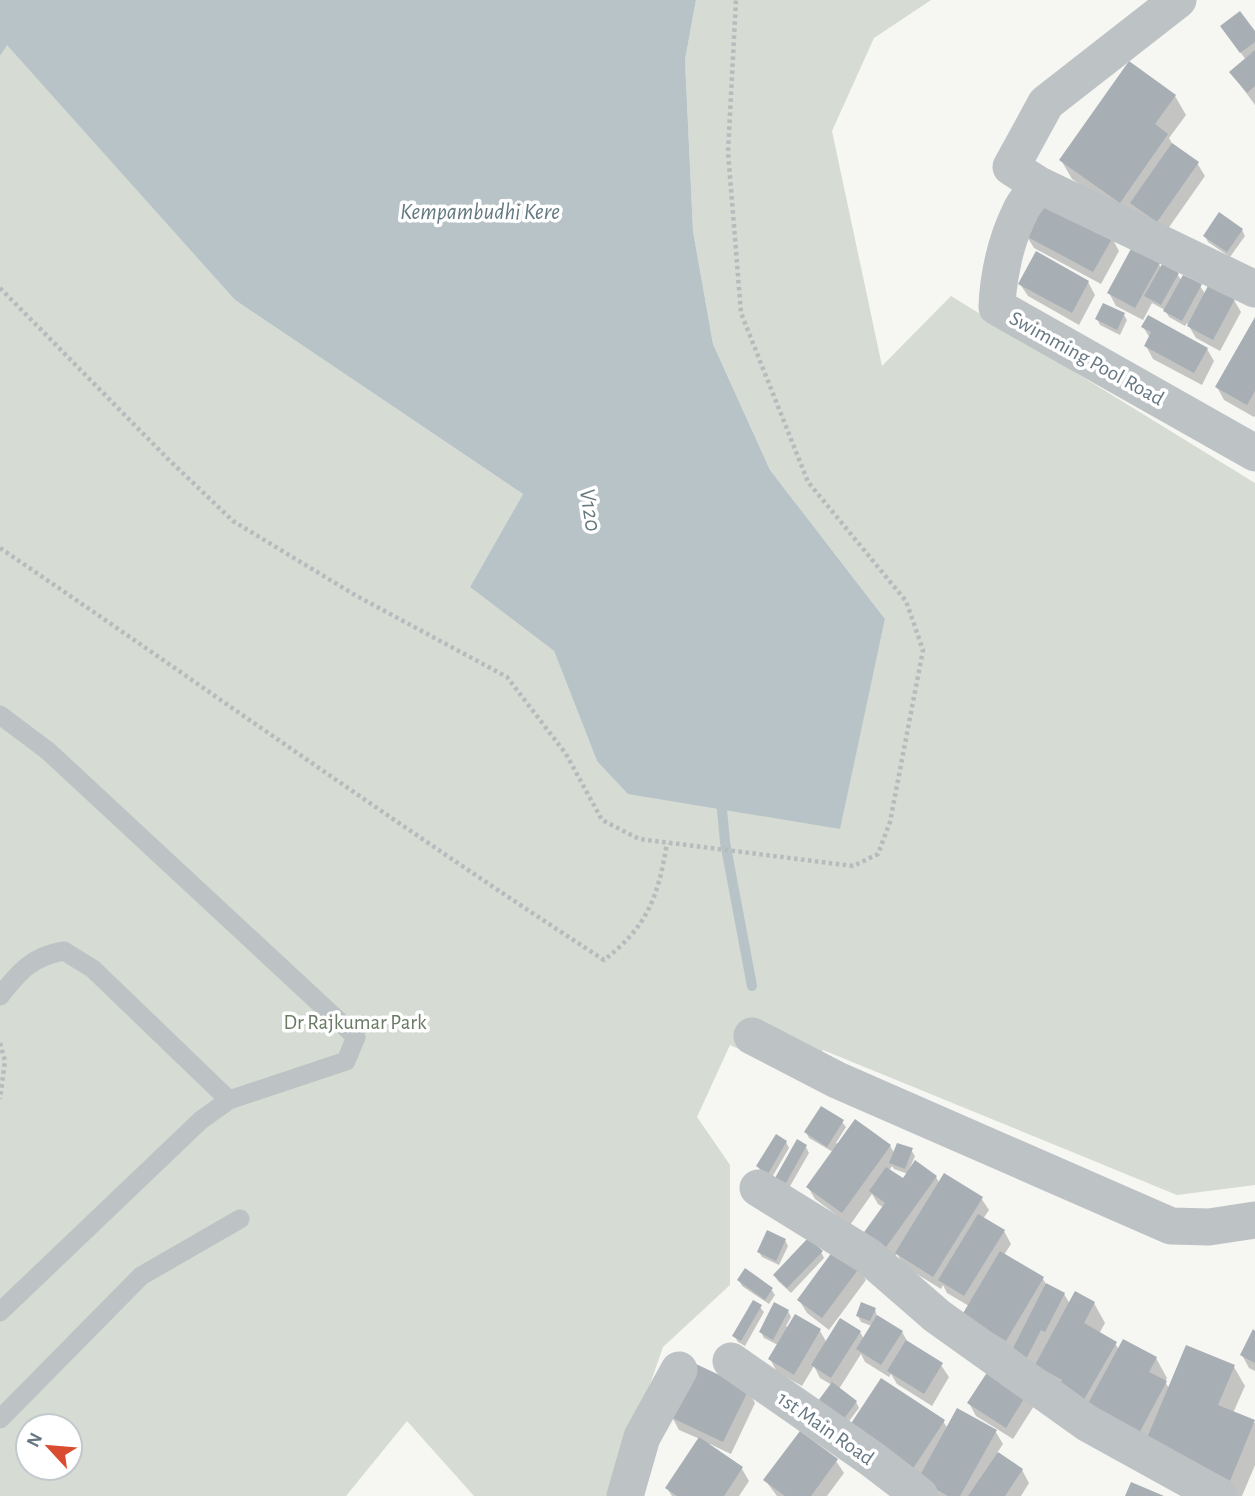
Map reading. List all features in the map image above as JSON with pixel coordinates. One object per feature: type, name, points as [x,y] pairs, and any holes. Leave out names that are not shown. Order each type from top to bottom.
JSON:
[{"type":"street","points":[[1178,0],[1046,103],[1011,167],[1039,185],[1255,289]]},
{"type":"street","name":"Swimming Pool Road","points":[[1039,185],[1020,211],[1006,251],[997,290],[997,307],[1255,453]]},
{"type":"street","points":[[752,1036],[836,1080],[1171,1226],[1209,1227],[1255,1220]]},
{"type":"street","points":[[758,1188],[868,1256],[937,1316],[1087,1423],[1219,1496]]},
{"type":"street","name":"1st Main Road","points":[[731,1362],[872,1458],[920,1496]]},
{"type":"street","points":[[625,1496],[642,1437],[679,1370]]},
{"type":"lane","points":[[0,716],[48,751],[356,1037],[346,1061],[229,1100],[201,1120],[0,1312]]},
{"type":"lane","points":[[0,996],[30,962],[50,953],[64,951],[93,969],[229,1100]]},
{"type":"lane","points":[[0,1419],[141,1276],[240,1219]]},
{"type":"path","points":[[0,288],[168,459],[233,521],[355,595],[507,677],[566,754],[602,820],[639,839],[853,866],[878,854],[890,822],[923,650],[906,601],[808,482],[741,313],[728,152],[736,0]]},
{"type":"path","points":[[0,548],[187,674],[473,875],[604,960],[628,941],[646,915],[661,883],[667,843]]},
{"type":"path","points":[[0,1043],[5,1061],[0,1099]]},
{"type":"green space","name":"Dr Rajkumar Park","points":[[696,0],[931,0],[874,38],[832,131],[882,366],[951,296],[1255,483],[1255,1185],[1177,1195],[823,1050],[808,1080],[730,1045],[697,1117],[730,1165],[730,1285],[663,1347],[611,1496],[474,1496],[407,1421],[346,1496],[0,1496],[0,56],[7,44],[235,300],[523,494],[470,587],[554,651],[597,761],[839,829],[885,619],[770,470],[713,344],[693,231],[685,60]]},
{"type":"water","name":"Kempambudhi Kere","points":[[0,0],[696,0],[685,60],[693,231],[713,344],[770,470],[885,619],[840,829],[628,794],[597,761],[554,651],[470,587],[523,494],[235,300],[7,45],[0,56]]},
{"type":"building","points":[[1240,11],[1255,31],[1255,42],[1240,53],[1220,26]]},
{"type":"building","points":[[1255,50],[1255,86],[1247,93],[1229,72]]},
{"type":"building","points":[[1129,61],[1176,95],[1155,124],[1168,134],[1120,203],[1059,160]]},
{"type":"building","points":[[1172,143],[1199,162],[1157,222],[1130,203]]},
{"type":"building","points":[[1044,200],[1113,237],[1093,272],[1024,235]]},
{"type":"building","points":[[1219,212],[1243,229],[1227,252],[1203,236]]},
{"type":"building","points":[[1132,247],[1160,263],[1135,308],[1107,293]]},
{"type":"building","points":[[1036,251],[1089,281],[1072,313],[1018,284]]},
{"type":"building","points":[[1162,264],[1179,273],[1161,305],[1144,296]]},
{"type":"building","points":[[1183,275],[1202,284],[1182,321],[1163,311]]},
{"type":"building","points":[[1209,284],[1235,299],[1213,340],[1187,326]]},
{"type":"building","points":[[1103,303],[1125,313],[1117,330],[1095,319]]},
{"type":"building","points":[[1148,315],[1208,348],[1194,373],[1144,346],[1151,332],[1141,327]]},
{"type":"building","points":[[1255,317],[1255,391],[1247,405],[1215,387]]},
{"type":"building","points":[[821,1106],[844,1120],[827,1147],[804,1132]]},
{"type":"building","points":[[855,1119],[891,1145],[842,1213],[806,1187]]},
{"type":"building","points":[[776,1134],[787,1141],[768,1174],[756,1166]]},
{"type":"building","points":[[797,1139],[807,1145],[786,1183],[775,1178]]},
{"type":"building","points":[[897,1143],[913,1148],[905,1169],[889,1163]]},
{"type":"building","points":[[915,1160],[937,1176],[884,1250],[862,1235],[885,1203],[869,1191],[886,1167],[903,1178]]},
{"type":"building","points":[[944,1173],[983,1197],[933,1277],[895,1253]]},
{"type":"building","points":[[978,1214],[1005,1230],[964,1296],[938,1280]]},
{"type":"building","points":[[767,1230],[786,1239],[776,1261],[757,1252]]},
{"type":"building","points":[[808,1238],[823,1251],[787,1288],[773,1275]]},
{"type":"building","points":[[835,1248],[860,1267],[822,1318],[797,1300]]},
{"type":"building","points":[[1000,1251],[1044,1277],[1006,1341],[962,1315]]},
{"type":"building","points":[[745,1268],[773,1288],[765,1300],[737,1280]]},
{"type":"building","points":[[1046,1283],[1065,1293],[1045,1332],[1041,1330],[1026,1359],[1011,1352]]},
{"type":"building","points":[[1075,1291],[1095,1302],[1084,1323],[1117,1342],[1082,1403],[1057,1389],[1062,1380],[1035,1365]]},
{"type":"building","points":[[753,1300],[762,1305],[741,1341],[732,1336]]},
{"type":"building","points":[[774,1302],[789,1310],[773,1340],[759,1332]]},
{"type":"building","points":[[861,1302],[876,1308],[870,1321],[856,1316]]},
{"type":"building","points":[[795,1314],[821,1329],[794,1375],[768,1359]]},
{"type":"building","points":[[877,1315],[903,1331],[881,1365],[856,1349]]},
{"type":"building","points":[[840,1318],[861,1331],[831,1378],[811,1365]]},
{"type":"building","points":[[1253,1329],[1255,1331],[1255,1363],[1240,1355]]},
{"type":"building","points":[[1123,1339],[1157,1357],[1149,1372],[1167,1381],[1137,1437],[1085,1409]]},
{"type":"building","points":[[906,1340],[943,1363],[924,1394],[887,1371]]},
{"type":"building","points":[[1186,1345],[1235,1365],[1218,1405],[1255,1420],[1230,1481],[1144,1445]]},
{"type":"building","points":[[696,1364],[749,1389],[723,1442],[670,1417]]},
{"type":"building","points":[[990,1368],[1028,1392],[1006,1428],[967,1403]]},
{"type":"building","points":[[881,1378],[945,1420],[912,1470],[848,1428]]},
{"type":"building","points":[[832,1382],[857,1401],[843,1420],[818,1401]]},
{"type":"building","points":[[957,1408],[997,1430],[960,1496],[948,1496],[918,1479]]},
{"type":"building","points":[[800,1431],[838,1459],[811,1496],[785,1496],[763,1480]]},
{"type":"building","points":[[699,1437],[743,1467],[724,1496],[677,1496],[665,1488]]},
{"type":"building","points":[[998,1452],[1023,1469],[1005,1496],[968,1496]]},
{"type":"building","points":[[1131,1482],[1164,1496],[1125,1496]]},
{"type":"waterway","name":"V120","points":[[721,799],[725,842],[752,986]]}]
